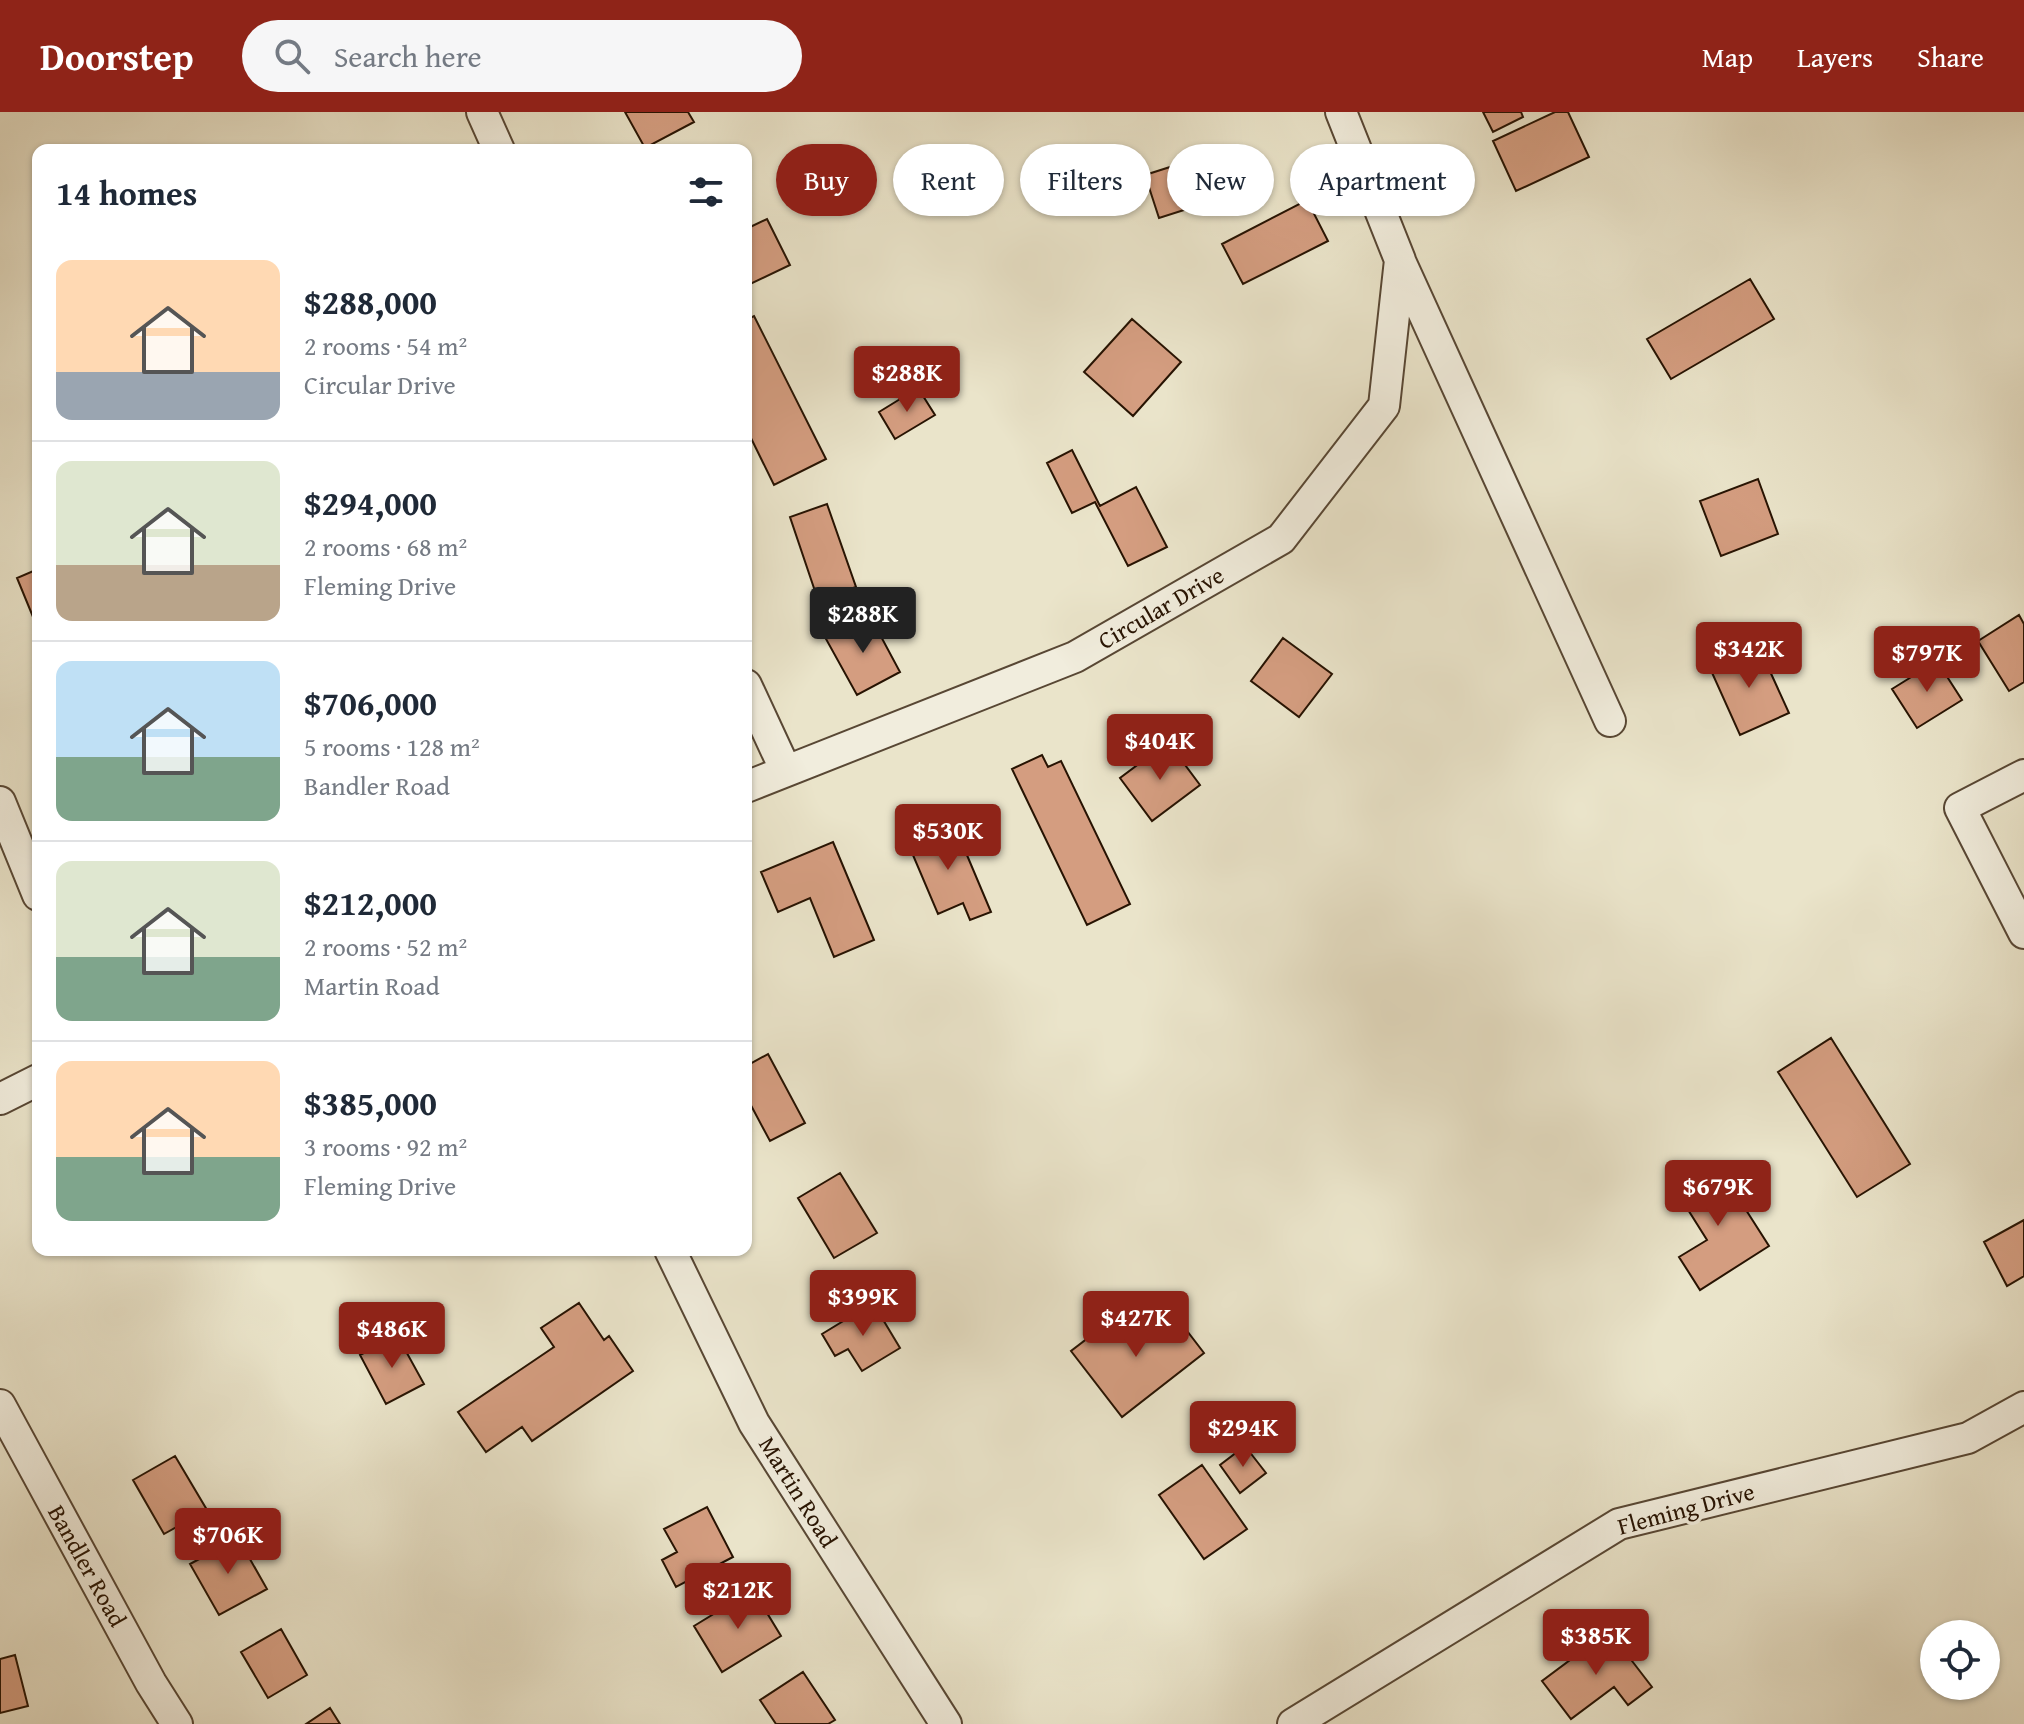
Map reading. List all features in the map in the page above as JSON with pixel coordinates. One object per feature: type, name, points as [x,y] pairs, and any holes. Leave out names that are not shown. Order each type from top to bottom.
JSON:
[{"type":"street","points":[[482,112],[496,144]]},
{"type":"street","name":"Circular Drive","points":[[1341,112],[1400,260],[1610,721]]},
{"type":"street","name":"Circular Drive","points":[[752,784],[1075,657],[1281,539],[1384,406],[1400,260]]},
{"type":"street","points":[[752,698],[785,769]]},
{"type":"street","points":[[2024,775],[1960,808],[2024,933]]},
{"type":"street","points":[[0,802],[32,880]]},
{"type":"street","points":[[0,1099],[32,1083]]},
{"type":"street","name":"Martin Road","points":[[673,1256],[754,1423],[946,1724]]},
{"type":"street","name":"Bandler Road","points":[[0,1405],[151,1683],[177,1724]]},
{"type":"street","name":"Fleming Drive","points":[[1293,1724],[1619,1524],[1968,1438],[2024,1407]]},
{"type":"building","points":[[625,112],[688,112],[694,122],[653,144],[643,144]]},
{"type":"building","points":[[1483,112],[1521,112],[1523,117],[1493,132]]},
{"type":"building","points":[[1555,112],[1568,112],[1589,157],[1516,191],[1493,141]]},
{"type":"building","points":[[1167,168],[1167,215],[1159,218],[1151,193],[1151,173]]},
{"type":"building","points":[[1290,209],[1290,216],[1315,216],[1328,241],[1243,284],[1222,244]]},
{"type":"building","points":[[767,219],[790,265],[752,283],[752,226]]},
{"type":"building","points":[[1750,279],[1774,319],[1671,379],[1647,339]]},
{"type":"building","points":[[752,317],[826,459],[774,485],[752,440]]},
{"type":"building","points":[[1132,319],[1181,362],[1133,416],[1084,372]]},
{"type":"building","points":[[918,388],[935,415],[895,439],[879,412]]},
{"type":"building","points":[[1072,450],[1100,506],[1136,487],[1167,547],[1128,566],[1095,502],[1072,513],[1047,463]]},
{"type":"building","points":[[1758,479],[1778,534],[1721,556],[1700,501]]},
{"type":"building","points":[[827,504],[856,587],[818,600],[790,517]]},
{"type":"building","points":[[32,572],[32,614],[17,578]]},
{"type":"building","points":[[2019,615],[2024,624],[2024,682],[2009,691],[1978,641]]},
{"type":"building","points":[[870,616],[900,672],[857,695],[826,639]]},
{"type":"building","points":[[1283,638],[1332,674],[1299,717],[1251,681]]},
{"type":"building","points":[[1758,645],[1789,713],[1740,735],[1709,666]]},
{"type":"building","points":[[1937,661],[1962,700],[1917,728],[1892,689]]},
{"type":"building","points":[[1168,742],[1200,785],[1152,821],[1120,778]]},
{"type":"building","points":[[1042,755],[1048,767],[1061,761],[1130,904],[1087,925],[1012,769]]},
{"type":"building","points":[[953,822],[991,912],[970,920],[963,903],[938,914],[907,841]]},
{"type":"building","points":[[833,842],[874,940],[834,957],[810,898],[778,912],[761,872]]},
{"type":"building","points":[[1831,1038],[1910,1164],[1857,1197],[1778,1072]]},
{"type":"building","points":[[768,1054],[805,1123],[770,1141],[752,1107],[752,1063]]},
{"type":"building","points":[[1716,1163],[1769,1246],[1700,1290],[1679,1257],[1707,1240],[1675,1189]]},
{"type":"building","points":[[840,1173],[877,1233],[834,1258],[798,1198]]},
{"type":"building","points":[[2024,1220],[2024,1276],[2007,1286],[1984,1242]]},
{"type":"building","points":[[579,1303],[604,1340],[609,1336],[633,1371],[532,1441],[522,1427],[486,1452],[458,1412],[554,1347],[541,1328]]},
{"type":"building","points":[[873,1303],[900,1348],[862,1371],[848,1349],[835,1356],[822,1334]]},
{"type":"building","points":[[1122,1312],[1143,1339],[1174,1314],[1204,1353],[1122,1417],[1071,1351]]},
{"type":"building","points":[[397,1335],[424,1384],[386,1404],[360,1355]]},
{"type":"building","points":[[1245,1446],[1266,1473],[1240,1493],[1220,1465]]},
{"type":"building","points":[[175,1456],[207,1510],[164,1534],[133,1480]]},
{"type":"building","points":[[1202,1465],[1247,1529],[1204,1559],[1159,1495]]},
{"type":"building","points":[[707,1507],[733,1557],[676,1587],[662,1560],[677,1552],[664,1529]]},
{"type":"building","points":[[238,1538],[267,1589],[219,1615],[190,1564]]},
{"type":"building","points":[[753,1590],[781,1636],[722,1672],[694,1626]]},
{"type":"building","points":[[281,1629],[307,1675],[268,1698],[241,1652]]},
{"type":"building","points":[[1609,1631],[1652,1687],[1628,1705],[1614,1687],[1571,1719],[1542,1681]]},
{"type":"building","points":[[15,1655],[28,1706],[0,1713],[0,1659]]},
{"type":"building","points":[[803,1672],[835,1720],[828,1724],[776,1724],[760,1700]]},
{"type":"building","points":[[330,1708],[340,1724],[306,1724]]}]
